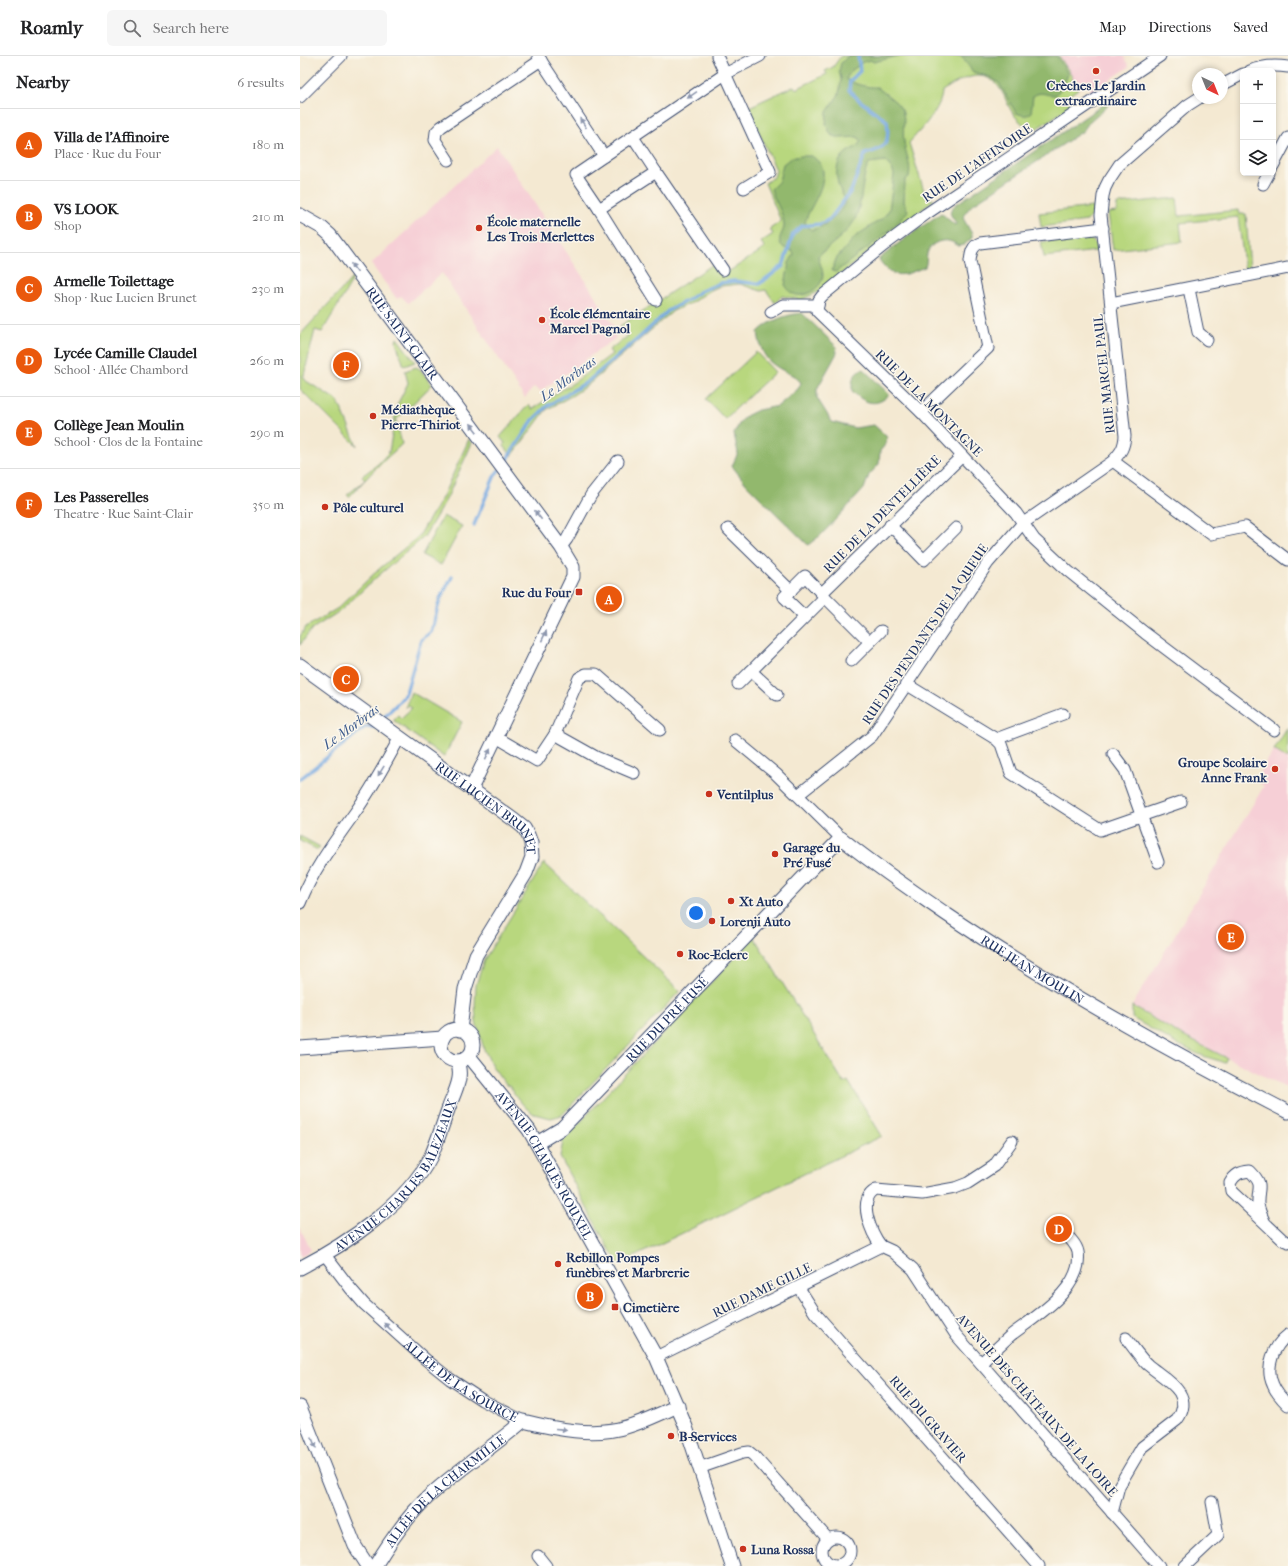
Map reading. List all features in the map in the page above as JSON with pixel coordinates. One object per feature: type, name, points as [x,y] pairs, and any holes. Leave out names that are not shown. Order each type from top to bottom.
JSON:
[{"type":"street","points":[[300,97],[341,56]]},
{"type":"street","points":[[717,56],[770,172],[744,188]]},
{"type":"street","points":[[656,300],[576,175],[633,137],[636,132],[725,74],[760,56]]},
{"type":"street","name":"RUE DE L'AFFINOIRE","points":[[818,304],[820,298],[829,290],[883,246],[926,214],[1160,56]]},
{"type":"street","points":[[448,160],[435,140],[436,132],[540,58],[604,156]]},
{"type":"street","points":[[1260,68],[1278,61],[1288,67]]},
{"type":"street","points":[[1228,81],[1240,75]]},
{"type":"street","name":"RUE MARCEL PAUL","points":[[1113,461],[1124,446],[1125,436],[1103,228],[1103,196],[1109,180],[1119,165],[1192,102]]},
{"type":"street","points":[[633,137],[723,270]]},
{"type":"street","points":[[1276,160],[1288,138]]},
{"type":"street","points":[[599,209],[656,172]]},
{"type":"street","points":[[1263,184],[1267,176]]},
{"type":"street","name":"RUE SAINT-CLAIR","points":[[300,215],[311,220],[330,235],[561,547]]},
{"type":"street","points":[[921,412],[988,348],[970,261],[974,246],[980,243],[1103,228]]},
{"type":"street","name":"RUE MARCEL PAUL","points":[[1111,303],[1189,289],[1288,268]]},
{"type":"street","points":[[1189,289],[1198,332],[1207,340]]},
{"type":"street","points":[[771,312],[783,305],[818,304]]},
{"type":"street","name":"RUE DE LA MONTAGNE","points":[[818,304],[817,311],[819,314],[921,412],[1016,513],[1022,524],[1034,539],[1068,571],[1145,633],[1274,730]]},
{"type":"street","name":"RUE DE LA DENTELLIÈRE","points":[[738,684],[805,617],[890,525],[962,456]]},
{"type":"street","points":[[472,789],[573,576],[573,567],[561,547],[591,495],[618,461]]},
{"type":"street","points":[[1113,461],[1211,534],[1245,527],[1288,560]]},
{"type":"street","name":"RUE DES PENDANTS DE LA QUEUE","points":[[798,795],[872,736],[988,563],[1022,524],[1113,461]]},
{"type":"street","points":[[890,525],[924,560],[956,528]]},
{"type":"street","points":[[728,529],[791,591]]},
{"type":"street","points":[[805,617],[784,597],[805,576],[870,642]]},
{"type":"street","points":[[851,661],[881,631]]},
{"type":"street","name":"RUE LUCIEN BRUNET","points":[[300,666],[524,828],[531,843],[532,858],[526,873],[476,955],[466,989],[460,1030]]},
{"type":"street","points":[[751,671],[777,695]]},
{"type":"street","points":[[496,737],[537,761],[555,734],[579,678],[586,674],[596,674],[660,730]]},
{"type":"street","points":[[906,684],[996,739],[1001,744],[1011,773],[1100,830],[1181,802]]},
{"type":"street","points":[[996,739],[1063,714]]},
{"type":"street","points":[[555,734],[596,757],[634,773]]},
{"type":"street","points":[[300,903],[312,876],[332,844],[355,812],[400,737]]},
{"type":"street","name":"RUE JEAN MOULIN","points":[[735,740],[798,795],[841,838],[886,873],[1023,964],[1169,1050],[1288,1112]]},
{"type":"street","points":[[1113,754],[1125,770],[1158,862]]},
{"type":"street","name":"RUE DU PRÉ FUSÉ","points":[[537,1143],[562,1128],[841,838]]},
{"type":"street","points":[[460,1030],[464,1031],[471,1038],[473,1047],[469,1056],[465,1059],[456,1061],[447,1057],[444,1053],[442,1043],[443,1038],[450,1031],[460,1030]]},
{"type":"street","points":[[300,1048],[443,1038]]},
{"type":"street","name":"AVENUE CHARLES ROUXEL","points":[[469,1056],[516,1113],[537,1143],[656,1357],[678,1406],[732,1566]]},
{"type":"street","name":"AVENUE CHARLES BALEZEAUX","points":[[300,1268],[325,1255],[362,1230],[403,1194],[422,1170],[437,1141],[458,1083],[461,1073],[460,1067],[456,1061]]},
{"type":"street","points":[[881,1246],[875,1238],[868,1218],[867,1201],[872,1192],[876,1190],[922,1194],[955,1188],[968,1183],[994,1166],[1012,1141]]},
{"type":"street","points":[[1265,1223],[1283,1240],[1288,1242]]},
{"type":"street","points":[[981,1363],[1010,1336],[1045,1310],[1072,1281],[1077,1270],[1078,1250],[1057,1226]]},
{"type":"street","name":"RUE DAME GILLE","points":[[656,1357],[799,1288],[881,1246]]},
{"type":"street","name":"AVENUE DES CHÂTEAUX DE LA LOIRE","points":[[881,1246],[892,1251],[913,1269],[928,1290],[948,1325],[1158,1566]]},
{"type":"street","name":"ALLÉE DE LA SOURCE","points":[[325,1255],[364,1304],[425,1359],[450,1379],[482,1400],[523,1421],[549,1428],[608,1431],[641,1422],[678,1406]]},
{"type":"street","name":"RUE DU GRAVIER","points":[[799,1288],[816,1313],[1039,1566]]},
{"type":"street","points":[[1288,1335],[1281,1340],[1273,1353],[1270,1370],[1272,1385],[1288,1405]]},
{"type":"street","points":[[1112,1513],[1119,1486],[1142,1447],[1177,1420],[1181,1414],[1183,1406],[1180,1392],[1173,1384],[1147,1364],[1126,1338]]},
{"type":"street","points":[[300,1407],[355,1546],[368,1566]]},
{"type":"street","name":"ALLÉE DE LA CHARMILLE","points":[[375,1566],[386,1547],[404,1523],[427,1498],[523,1421]]},
{"type":"street","points":[[699,1468],[749,1452],[828,1539]]},
{"type":"street","points":[[1185,1566],[1218,1535],[1212,1502]]},
{"type":"street","points":[[837,1537],[845,1540],[848,1543],[850,1552],[850,1563],[833,1565],[825,1560],[822,1551],[825,1542],[828,1539],[837,1537]]},
{"type":"street","points":[[538,1556],[546,1566]]},
{"type":"shaded area","name":"Crèches Le Jardin extraordinaire","points":[[1059,56],[1124,56],[1129,67],[1092,92],[1086,84],[1078,89],[1072,79],[1072,76]]},
{"type":"shaded area","points":[[497,146],[615,328],[611,330],[616,338],[540,391],[534,387],[525,398],[442,273],[408,303],[401,296],[397,299],[371,264]]},
{"type":"shaded area","points":[[1274,750],[1288,759],[1288,1088],[1181,1035],[1132,1006],[1264,786],[1255,780]]},
{"type":"shaded area","points":[[300,1228],[311,1250],[300,1257]]},
{"type":"green space","points":[[841,56],[1059,56],[1072,76],[1072,79],[1078,89],[1068,96],[1073,105],[1031,132],[1014,115],[1001,90],[995,82],[988,78],[980,76],[965,79],[942,91],[941,98],[934,112],[909,143],[926,197],[934,200],[818,292],[801,300],[782,296],[775,303],[766,290],[761,291],[740,284],[720,286],[691,303],[673,311],[589,384],[546,410],[512,456],[504,446],[505,443],[500,437],[529,404],[532,409],[576,381],[612,354],[609,350],[628,336],[620,326],[712,265],[717,273],[731,270],[765,248],[761,242],[773,234],[770,229],[781,221],[765,183],[774,177],[776,170],[749,107],[794,86],[796,89],[827,74],[825,71],[833,67]]},
{"type":"green space","points":[[848,56],[898,56],[874,62],[870,60],[863,62],[851,71],[846,79],[861,85],[877,87],[894,101],[902,110],[904,118],[905,146],[910,168],[909,177],[905,180],[904,202],[908,211],[892,228],[874,243],[836,272],[832,271],[836,259],[856,236],[883,218],[889,210],[894,174],[892,169],[885,161],[869,163],[866,169],[856,217],[850,228],[818,256],[823,275],[820,284],[813,291],[803,295],[798,295],[791,293],[785,285],[789,263],[794,254],[781,244],[780,238],[784,229],[783,220],[771,189],[779,181],[783,164],[791,158],[812,156],[822,167],[823,178],[820,191],[805,222],[811,230],[832,220],[840,211],[846,200],[840,189],[837,169],[842,157],[856,147],[861,141],[858,137],[840,138],[831,135],[826,125],[827,112],[839,94],[841,79],[839,71],[841,63]]},
{"type":"green space","points":[[961,56],[1057,56],[1068,74],[1065,82],[1056,95],[1039,93],[1033,96],[1031,113],[1024,115],[1016,113],[999,83],[990,77],[973,72]]},
{"type":"green space","points":[[1113,98],[1114,100],[1090,121],[1083,131],[972,205],[965,213],[963,218],[972,234],[972,238],[964,245],[958,246],[949,241],[940,241],[935,243],[927,254],[925,267],[913,272],[899,275],[891,272],[880,261],[879,259],[899,243],[941,213],[955,225],[956,224],[950,212],[955,205]]},
{"type":"green space","points":[[1177,198],[1179,216],[1238,210],[1239,214],[1246,214],[1250,270],[1245,271],[1238,217],[1180,223],[1182,242],[1113,250],[1108,213],[1117,212],[1117,204]]},
{"type":"green space","points":[[1093,207],[1092,215],[1087,221],[1041,227],[1039,213]]},
{"type":"green space","points":[[1084,237],[1094,241],[1097,251],[1044,257],[1041,242]]},
{"type":"green space","points":[[353,277],[350,285],[322,332],[315,330],[303,379],[338,401],[357,446],[300,389],[300,335]]},
{"type":"green space","points":[[802,313],[836,346],[837,353],[817,389],[817,398],[832,422],[855,428],[874,425],[887,437],[885,445],[880,451],[879,464],[869,475],[864,489],[821,535],[808,545],[747,485],[732,466],[738,453],[734,434],[739,424],[746,416],[758,410],[778,406],[798,389],[801,383],[794,376],[769,361],[763,352],[758,332],[768,324],[778,319]]},
{"type":"green space","points":[[397,338],[415,362],[404,366],[396,342]]},
{"type":"green space","points":[[756,352],[775,372],[725,419],[706,399]]},
{"type":"green space","points":[[416,367],[420,369],[432,385],[396,420],[402,444],[365,480],[362,476],[378,464],[389,452],[397,405],[408,383],[405,371]]},
{"type":"green space","points":[[863,369],[889,395],[875,403],[861,399],[852,391],[853,378]]},
{"type":"green space","points":[[469,439],[472,443],[447,498],[424,537],[340,611],[312,629],[300,645],[300,636],[306,627],[338,608],[379,569],[419,536],[443,496]]},
{"type":"green space","points":[[364,480],[349,497],[347,495]]},
{"type":"green space","points":[[443,516],[462,526],[441,565],[422,555]]},
{"type":"green space","points":[[411,692],[462,722],[444,757],[393,720],[398,715],[401,718],[412,708],[409,705],[405,708]]},
{"type":"green space","points":[[1288,727],[1288,759],[1274,750]]},
{"type":"green space","points":[[300,836],[320,847],[318,850],[300,841]]},
{"type":"green space","points":[[544,863],[680,991],[562,1115],[551,1118],[534,1114],[526,1108],[492,1066],[484,1049],[476,1022],[475,1005],[476,985],[484,960]]},
{"type":"green space","points":[[754,937],[844,1083],[848,1081],[882,1136],[619,1264],[606,1244],[560,1157],[563,1141]]},
{"type":"green space","points":[[1132,1006],[1181,1035],[1227,1058],[1224,1063],[1189,1050],[1132,1018]]},
{"type":"waterway","name":"Le Morbras","points":[[503,465],[533,420],[547,406],[587,382],[669,310],[701,291],[720,283],[734,281],[759,284],[783,266],[793,234],[802,226],[820,224],[830,219],[851,191],[865,154],[878,150],[882,147],[885,144],[888,135],[887,121],[859,100],[849,90],[850,81],[860,71],[858,56]]},
{"type":"waterway","name":"Le Morbras","points":[[474,525],[495,475],[499,470]]},
{"type":"waterway","name":"Le Morbras","points":[[300,779],[365,727],[373,727],[399,702],[406,693],[421,640],[431,632],[440,599],[452,577]]},
{"type":"place","name":"Crèches Le Jardin extraordinaire","points":[[1096,71]]},
{"type":"place","name":"École maternelle Les Trois Merlettes","points":[[479,228]]},
{"type":"place","name":"École élémentaire Marcel Pagnol","points":[[542,320]]},
{"type":"place","name":"Les Passerelles","points":[[346,365]]},
{"type":"place","name":"Médiathèque Pierre-Thiriot","points":[[373,416]]},
{"type":"place","name":"Pôle culturel","points":[[325,507]]},
{"type":"place","name":"Rue du Four","points":[[579,592]]},
{"type":"place","name":"Villa de l'Affinoire","points":[[609,599]]},
{"type":"place","name":"Armelle Toilettage","points":[[346,679]]},
{"type":"place","name":"Groupe Scolaire Anne Frank","points":[[1275,769]]},
{"type":"place","name":"Ventilplus","points":[[709,794]]},
{"type":"place","name":"Garage du Pré Fusé","points":[[775,854]]},
{"type":"place","name":"Xt Auto","points":[[731,901]]},
{"type":"place","name":"Lorenji Auto","points":[[712,921]]},
{"type":"place","name":"Collège Jean Moulin","points":[[1231,937]]},
{"type":"place","name":"Roc-Eclerc","points":[[680,954]]},
{"type":"place","name":"Lycée Camille Claudel","points":[[1059,1229]]},
{"type":"place","name":"Rebillon Pompes funèbres et Marbrerie","points":[[558,1264]]},
{"type":"place","name":"VS LOOK","points":[[590,1296]]},
{"type":"place","name":"Cimetière","points":[[615,1307]]},
{"type":"place","name":"B-Services","points":[[671,1436]]},
{"type":"place","name":"Luna Rossa","points":[[743,1549]]}]
